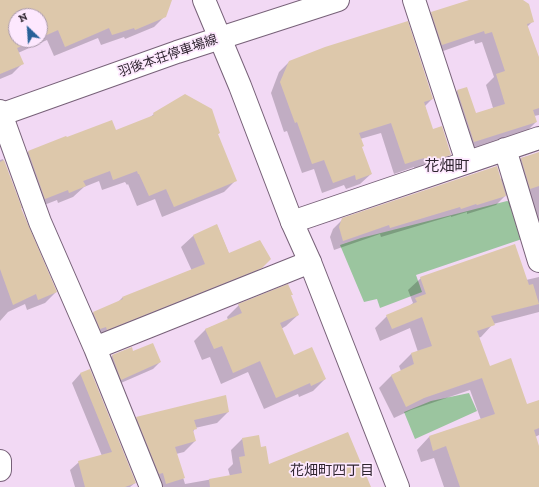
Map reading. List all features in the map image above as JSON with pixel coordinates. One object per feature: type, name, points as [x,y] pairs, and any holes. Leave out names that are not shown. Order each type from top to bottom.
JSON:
[{"type":"street","points":[[204,0],[221,38],[292,222],[310,262],[398,487]]},
{"type":"street","name":"羽後本荘停車場線","points":[[0,114],[177,52],[338,0]]},
{"type":"street","points":[[414,0],[467,162]]},
{"type":"street","points":[[0,114],[40,222],[95,348],[151,487]]},
{"type":"street","points":[[292,222],[539,138]]},
{"type":"street","points":[[505,149],[539,261]]},
{"type":"street","points":[[95,348],[310,262]]},
{"type":"street","points":[[0,461],[0,470]]},
{"type":"green space","points":[[507,201],[511,202],[522,239],[416,275],[422,292],[380,308],[377,299],[364,302],[340,245],[361,238]]},
{"type":"green space","points":[[469,393],[477,411],[415,439],[404,412],[431,401]]},
{"type":"building","points":[[0,0],[172,0],[166,17],[135,30],[134,28],[112,35],[109,28],[65,47],[58,30],[48,34],[48,8],[8,8],[8,48],[17,48],[24,64],[0,74]]},
{"type":"building","points":[[469,0],[523,0],[529,4],[534,22],[527,24],[539,57],[539,108],[533,110],[537,122],[474,142],[457,90],[467,87],[476,113],[505,104],[496,74],[505,71],[492,32],[485,34],[484,31],[442,45],[431,12]]},
{"type":"building","points":[[408,21],[433,99],[424,102],[433,129],[442,126],[451,155],[425,163],[424,158],[405,164],[391,123],[359,133],[364,146],[362,147],[372,174],[356,180],[355,175],[333,183],[324,160],[312,164],[297,122],[295,123],[280,82],[289,61],[325,47]]},
{"type":"building","points":[[185,94],[212,109],[220,133],[218,134],[237,181],[174,207],[166,189],[149,196],[137,171],[113,180],[110,171],[83,181],[86,186],[69,193],[68,190],[45,199],[28,151],[112,120],[116,130],[154,115],[153,113]]},
{"type":"building","points":[[539,152],[539,186],[530,189],[521,158]]},
{"type":"building","points":[[4,160],[21,208],[57,292],[38,300],[36,294],[13,305],[0,269],[0,162]]},
{"type":"building","points":[[497,166],[506,196],[461,209],[460,207],[390,228],[389,225],[343,241],[339,227],[342,218]]},
{"type":"building","points":[[217,224],[229,253],[260,240],[271,259],[262,268],[107,330],[106,327],[100,329],[93,312],[123,299],[122,297],[205,264],[193,235]]},
{"type":"building","points":[[515,244],[529,285],[533,284],[539,304],[491,316],[495,325],[477,331],[490,366],[511,358],[527,404],[539,400],[539,428],[534,430],[539,446],[539,487],[460,487],[446,446],[433,451],[429,436],[495,414],[482,378],[424,398],[406,407],[391,375],[414,364],[411,353],[432,346],[422,317],[392,329],[386,315],[417,302],[415,298],[426,294],[420,277]]},
{"type":"building","points":[[288,284],[299,315],[280,323],[294,355],[312,347],[326,379],[311,386],[310,383],[276,398],[260,361],[233,373],[222,346],[214,349],[205,329],[242,313],[238,304]]},
{"type":"building","points":[[153,343],[161,362],[121,380],[112,355],[132,347],[133,351]]},
{"type":"building","points":[[90,369],[136,483],[125,487],[85,487],[78,461],[112,452],[80,373]]},
{"type":"building","points":[[226,395],[229,412],[194,420],[197,429],[193,430],[196,441],[175,447],[185,478],[166,484],[163,473],[159,474],[136,417]]},
{"type":"building","points":[[348,432],[371,487],[210,487],[209,479],[242,473],[239,457],[245,456],[242,438],[259,435],[261,447],[266,446],[269,464]]},
{"type":"district","name":"花畑町","points":[[447,167]]},
{"type":"district","name":"花畑町四丁目","points":[[332,471]]}]
